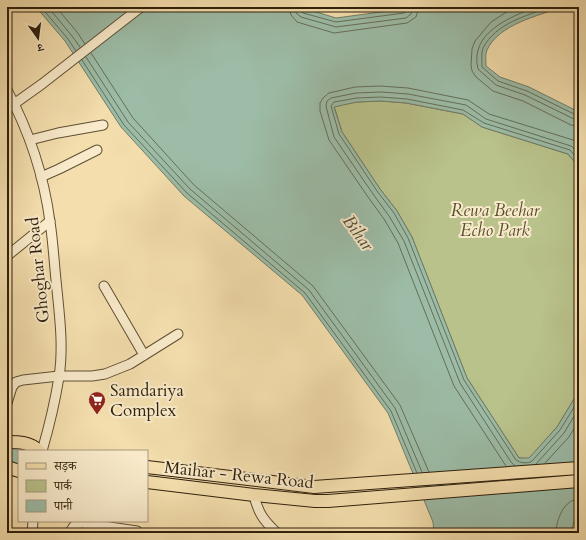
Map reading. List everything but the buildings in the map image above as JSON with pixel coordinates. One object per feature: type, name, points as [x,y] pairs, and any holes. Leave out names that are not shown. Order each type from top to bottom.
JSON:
[{"type":"main road","points":[[7,442],[22,442],[34,446],[38,450]]},
{"type":"main road","name":"Maihar - Rewa Road","points":[[148,467],[314,487],[579,468]]},
{"type":"main road","name":"Maihar - Rewa Road","points":[[148,482],[254,495],[328,501],[579,481]]},
{"type":"street","points":[[11,106],[42,84],[141,7]]},
{"type":"street","name":"Ghoghar Road","points":[[7,90],[11,106],[30,140],[41,177],[50,221],[61,331],[59,376],[50,425],[42,450]]},
{"type":"street","points":[[30,140],[58,133],[103,125]]},
{"type":"street","points":[[41,177],[97,150]]},
{"type":"street","points":[[7,256],[50,221]]},
{"type":"street","points":[[104,286],[144,355]]},
{"type":"street","points":[[7,403],[12,387],[16,382],[59,376],[92,376],[105,374],[130,364],[178,334]]},
{"type":"street","points":[[254,495],[256,506],[261,516],[277,533]]},
{"type":"street","points":[[32,533],[33,522]]},
{"type":"street","points":[[70,533],[73,526],[82,523],[137,531],[139,533]]},
{"type":"green space","name":"Rewa Beehar Echo Park","points":[[381,101],[406,103],[463,114],[482,127],[568,154],[579,167],[579,391],[557,427],[529,459],[519,458],[467,378],[412,237],[397,211],[380,189],[342,132],[334,106],[357,102]]},
{"type":"water","name":"Bihar","points":[[36,7],[300,7],[336,18],[418,7],[562,7],[520,22],[500,34],[487,50],[486,66],[500,77],[529,87],[579,112],[579,167],[568,154],[482,127],[463,114],[406,103],[381,101],[357,102],[334,107],[342,132],[380,189],[397,211],[412,237],[467,378],[519,458],[529,458],[557,427],[579,391],[579,509],[570,533],[434,533],[433,522],[388,413],[302,295],[184,196],[121,127],[65,41]]},
{"type":"water","points":[[7,442],[35,450],[18,450],[18,471],[7,467]]},
{"type":"place","name":"Samdariya Complex","points":[[97,415]]}]
